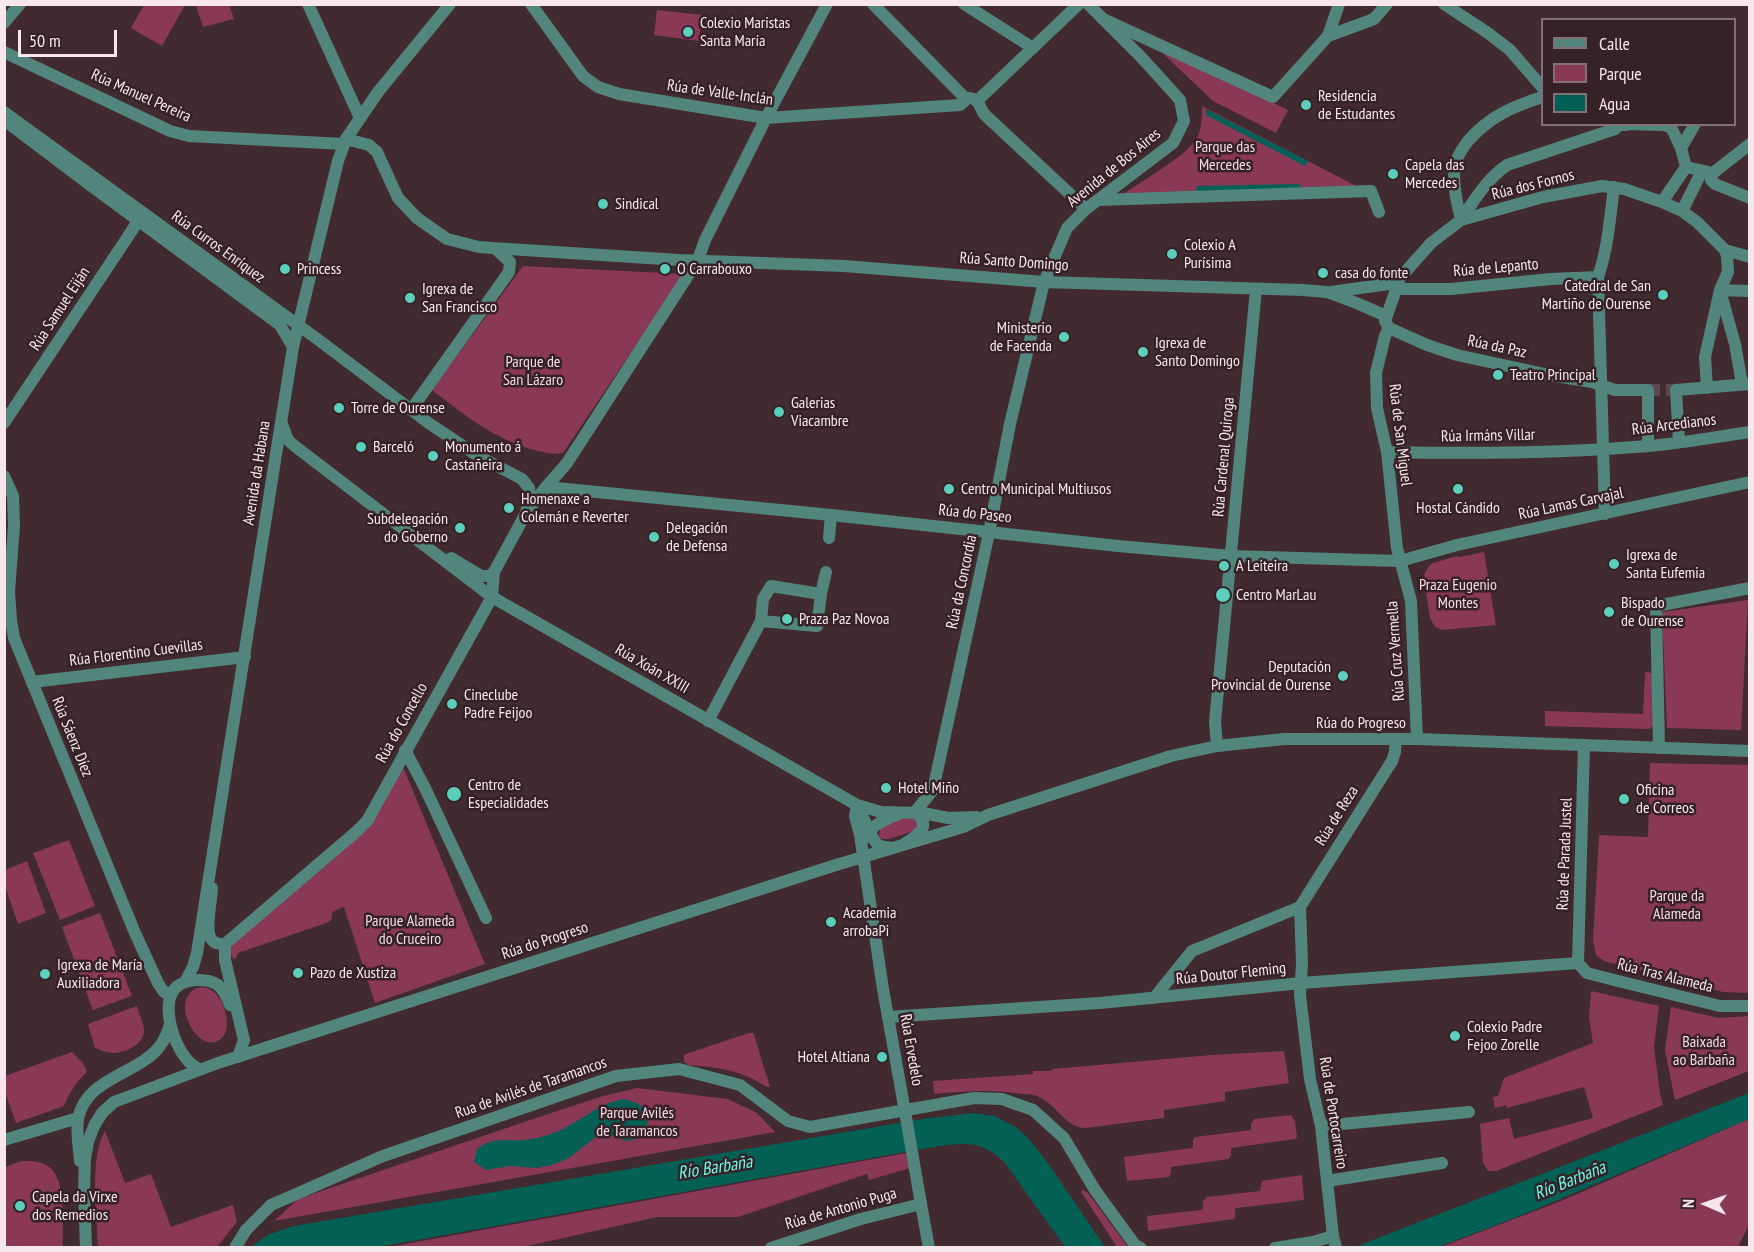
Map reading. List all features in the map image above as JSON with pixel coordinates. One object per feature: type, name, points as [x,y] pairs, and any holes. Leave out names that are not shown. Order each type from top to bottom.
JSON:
[{"type":"street","points":[[4,23],[20,4]]},
{"type":"street","points":[[308,4],[360,118]]},
{"type":"street","name":"Avenida da Habana","points":[[185,982],[191,974],[195,960],[297,325],[345,142],[385,83],[450,4]]},
{"type":"street","name":"Rúa de Valle-Inclán","points":[[531,4],[583,76],[598,87],[619,94],[766,118],[963,104],[971,100],[1033,48],[1078,4]]},
{"type":"street","points":[[526,513],[567,464],[698,261],[705,240],[766,118],[827,4]]},
{"type":"street","points":[[873,4],[984,114],[1086,208]]},
{"type":"street","points":[[964,4],[1033,48]]},
{"type":"street","name":"Avenida de Bos Aires","points":[[1044,282],[1067,228],[1086,208],[1173,143],[1184,121],[1180,100],[1088,4]]},
{"type":"street","points":[[1103,19],[1273,97],[1328,36],[1339,4]]},
{"type":"street","points":[[1328,36],[1374,18],[1387,4]]},
{"type":"street","points":[[1444,4],[1510,50],[1541,86]]},
{"type":"street","name":"Rúa Manuel Pereira","points":[[4,52],[170,130],[189,136],[369,145],[377,152],[398,198],[417,218],[447,239],[493,248]]},
{"type":"street","points":[[1461,220],[1455,183],[1458,154],[1479,129],[1490,120],[1506,110],[1541,97]]},
{"type":"street","name":"Rúa Curros Enríquez","points":[[4,112],[138,215],[297,325],[411,410]]},
{"type":"street","points":[[4,120],[138,215],[280,325],[293,348]]},
{"type":"street","points":[[1398,284],[1431,243],[1461,220],[1479,192],[1496,173],[1507,165],[1615,129],[1618,126]]},
{"type":"street","points":[[1662,202],[1685,164],[1681,148],[1671,127],[1667,126]]},
{"type":"street","points":[[1681,148],[1694,126]]},
{"type":"street","points":[[1682,211],[1710,178],[1749,144]]},
{"type":"street","points":[[1685,164],[1749,198]]},
{"type":"street","name":"Rúa dos Fornos","points":[[1461,220],[1543,197],[1602,186],[1614,187]]},
{"type":"street","points":[[1605,514],[1598,278],[1608,236],[1614,187],[1662,202],[1699,217],[1725,250],[1728,272],[1720,290],[1705,357],[1707,388]]},
{"type":"street","points":[[1098,200],[1371,191],[1379,212]]},
{"type":"street","name":"Rúa Samuel Eiján","points":[[4,423],[131,232],[138,215]]},
{"type":"street","points":[[493,248],[698,261]]},
{"type":"street","points":[[411,410],[509,272],[510,262],[493,248]]},
{"type":"street","points":[[1725,250],[1749,257]]},
{"type":"street","name":"Rúa Santo Domingo","points":[[698,261],[844,266],[1044,282],[1327,292]]},
{"type":"street","name":"Rúa de Lepanto","points":[[1327,292],[1389,284],[1451,289],[1551,279],[1598,278]]},
{"type":"street","name":"Rúa da Concordia","points":[[915,812],[933,790],[989,533],[1010,424],[1044,282]]},
{"type":"street","name":"Rúa de San Miguel","points":[[1398,284],[1376,373],[1377,408],[1387,452],[1400,561]]},
{"type":"street","name":"Rúa Cardenal Quiroga","points":[[1217,746],[1215,722],[1256,289]]},
{"type":"street","points":[[1720,290],[1749,291]]},
{"type":"street","points":[[1679,442],[1676,390],[1746,384],[1720,290]]},
{"type":"street","name":"Rúa da Paz","points":[[1327,292],[1359,304],[1427,345],[1457,355],[1592,382],[1615,390],[1648,390],[1648,446]]},
{"type":"street","name":"Rúa do Concello","points":[[225,944],[367,821],[405,750],[483,616],[492,597],[494,572],[526,513],[530,499],[529,488],[522,479],[478,456],[411,410]]},
{"type":"street","name":"Rúa Xoán XXIII","points":[[282,422],[288,440],[296,447],[492,597],[857,805],[873,810],[901,813]]},
{"type":"street","name":"Rúa Arcedianos","points":[[1588,450],[1648,446],[1749,432]]},
{"type":"street","name":"Rúa Irmáns Villar","points":[[1387,452],[1491,454],[1588,450]]},
{"type":"street","name":"Rúa Sáenz Díez","points":[[4,476],[13,496],[14,526],[9,592],[14,638],[144,954],[161,989],[170,995]]},
{"type":"street","name":"Rúa Lamas Carvajal","points":[[1400,561],[1457,545],[1749,482]]},
{"type":"street","name":"Rúa do Paseo","points":[[546,487],[1232,556],[1400,561]]},
{"type":"street","points":[[829,538],[831,515]]},
{"type":"street","name":"Rúa Xoán XXIII","points":[[435,554],[452,558],[481,576],[489,576],[494,572]]},
{"type":"street","name":"Rúa Cruz Vermella","points":[[1400,561],[1411,601],[1417,740]]},
{"type":"street","points":[[761,621],[817,626],[826,572]]},
{"type":"street","points":[[708,721],[761,621],[763,599],[771,586],[821,594]]},
{"type":"street","points":[[1659,748],[1656,606],[1749,588]]},
{"type":"street","points":[[4,600],[11,620]]},
{"type":"street","name":"Rúa Florentino Cuevillas","points":[[32,682],[245,657]]},
{"type":"street","name":"Rúa do Progreso","points":[[238,1057],[862,853],[896,847],[1171,756],[1217,746],[1284,739],[1395,739],[1749,751]]},
{"type":"street","name":"Rúa de Reza","points":[[1300,907],[1392,761],[1395,739]]},
{"type":"street","name":"Rúa de Parada Justel","points":[[1578,963],[1584,746]]},
{"type":"street","points":[[405,750],[486,918]]},
{"type":"street","points":[[857,805],[879,846],[896,847]]},
{"type":"street","points":[[857,805],[855,816],[862,853]]},
{"type":"street","name":"Rúa do Progreso","points":[[896,847],[916,836],[923,827],[924,822],[921,816],[915,812]]},
{"type":"street","name":"Rúa do Progreso","points":[[870,830],[882,821],[901,813],[915,812],[948,818],[982,817]]},
{"type":"street","points":[[862,853],[864,840],[870,830]]},
{"type":"street","name":"Rúa Ervedelo","points":[[862,853],[929,1248]]},
{"type":"street","points":[[86,1248],[85,1159],[94,1126],[108,1106],[133,1094],[238,1057],[244,1040],[225,960],[225,944],[218,944],[212,940],[208,928],[212,883],[211,863]]},
{"type":"street","points":[[1154,998],[1192,951],[1300,907],[1301,983]]},
{"type":"street","name":"Rúa Doutor Fleming","points":[[888,1017],[1100,1003],[1301,983],[1578,963]]},
{"type":"street","name":"Rúa Tras Alameda","points":[[1578,963],[1587,973],[1618,981],[1720,1006],[1749,1006]]},
{"type":"street","points":[[200,1070],[186,1061],[170,1024],[170,995],[174,989],[185,982],[205,980],[212,982],[220,987],[228,999],[242,1030]]},
{"type":"street","name":"Rúa de Portocarreiro","points":[[1301,983],[1300,995],[1307,1060],[1321,1126],[1334,1242]]},
{"type":"street","points":[[84,1190],[78,1140],[78,1118],[91,1094],[102,1084],[154,1052],[170,1024]]},
{"type":"street","name":"Rua de Avilés de Taramancos","points":[[235,1248],[246,1230],[271,1205],[383,1156],[616,1076],[679,1069],[740,1085],[788,1121],[810,1127],[974,1098],[1002,1099],[1033,1110],[1064,1138],[1095,1190],[1135,1245],[1141,1248]]},
{"type":"street","points":[[1321,1126],[1469,1112]]},
{"type":"street","points":[[5,1140],[78,1118]]},
{"type":"street","points":[[1327,1181],[1442,1163]]},
{"type":"street","name":"Rúa de Antonio Puga","points":[[771,1248],[861,1219],[921,1203]]},
{"type":"street","points":[[1275,1248],[1313,1242],[1334,1242]]},
{"type":"green space","points":[[144,5],[185,5],[162,46],[131,28]]},
{"type":"green space","points":[[196,5],[229,5],[234,19],[203,27]]},
{"type":"green space","points":[[657,10],[702,15],[699,41],[654,35]]},
{"type":"green space","points":[[1154,45],[1288,110],[1276,133],[1213,101]]},
{"type":"green space","name":"Parque das Mercedes","points":[[1202,106],[1360,188],[1122,195],[1192,145],[1200,130]]},
{"type":"green space","name":"Parque de San Lázaro","points":[[523,266],[684,274],[563,453],[539,451],[503,438],[479,424],[432,390]]},
{"type":"green space","name":"Praza Eugenio Montes","points":[[1484,552],[1496,625],[1442,630],[1435,627],[1430,618],[1424,580],[1429,566],[1457,556]]},
{"type":"green space","points":[[1748,600],[1741,730],[1667,728],[1662,612]]},
{"type":"green space","points":[[1645,672],[1654,673],[1653,725],[1650,729],[1545,726],[1545,711],[1643,714]]},
{"type":"green space","name":"Parque da Alameda","points":[[1650,763],[1749,765],[1749,993],[1723,992],[1604,961],[1596,955],[1593,940],[1599,835],[1648,837]]},
{"type":"green space","name":"Parque Alameda do Cruceiro","points":[[403,767],[485,964],[375,1003],[344,907],[332,912],[329,922],[238,953],[233,959],[230,952],[231,945],[328,863]]},
{"type":"green space","points":[[913,818],[917,821],[918,826],[914,831],[889,839],[882,839],[879,836],[880,830],[887,823]]},
{"type":"green space","points":[[69,840],[95,906],[60,920],[33,853]]},
{"type":"green space","points":[[27,861],[46,913],[18,924],[5,886],[5,870]]},
{"type":"green space","points":[[100,913],[132,996],[93,1010],[62,927]]},
{"type":"green space","points":[[202,987],[219,997],[226,1016],[225,1035],[212,1042],[203,1040],[195,1032],[185,1011],[186,1000],[191,992]]},
{"type":"green space","points":[[1591,991],[1659,1006],[1654,1047],[1663,1105],[1496,1171],[1488,1171],[1483,1163],[1480,1124],[1509,1118],[1514,1139],[1593,1118],[1584,1087],[1507,1108],[1506,1105],[1495,1108],[1493,1097],[1498,1096],[1504,1078],[1593,1043],[1589,1017]]},
{"type":"green space","points":[[137,1006],[144,1029],[141,1039],[134,1047],[118,1053],[95,1048],[88,1024]]},
{"type":"green space","name":"Baixada ao Barbaña","points":[[1671,1007],[1719,1018],[1749,1016],[1749,1071],[1675,1100],[1665,1050]]},
{"type":"green space","points":[[749,1033],[754,1035],[770,1087],[749,1077],[719,1069],[688,1065],[684,1061],[686,1054]]},
{"type":"green space","points":[[1284,1051],[1289,1083],[1225,1092],[1225,1101],[1164,1110],[1164,1118],[1086,1128],[1072,1124],[1044,1099],[1033,1095],[990,1091],[934,1094],[933,1081],[1033,1074],[1033,1071],[1212,1055]]},
{"type":"green space","points":[[72,1052],[83,1063],[87,1072],[74,1087],[64,1106],[16,1123],[5,1092],[5,1076]]},
{"type":"green space","name":"Parque Avilés de Taramancos","points":[[637,1088],[728,1099],[757,1113],[775,1132],[274,1221],[298,1199],[603,1096]]},
{"type":"green space","points":[[1291,1115],[1295,1121],[1297,1137],[1295,1139],[1231,1148],[1229,1159],[1171,1167],[1169,1177],[1127,1181],[1124,1157],[1193,1148],[1195,1137],[1251,1130],[1254,1119]]},
{"type":"green space","points":[[1749,1119],[1749,1225],[1738,1247],[1438,1248],[1559,1202]]},
{"type":"green space","points":[[105,1131],[125,1183],[151,1174],[171,1227],[233,1205],[237,1222],[217,1247],[98,1247],[95,1171],[100,1142]]},
{"type":"green space","points":[[907,1153],[910,1168],[869,1180],[867,1174],[738,1217],[657,1217],[523,1247],[383,1248]]},
{"type":"green space","points":[[22,1161],[43,1164],[55,1173],[61,1192],[63,1247],[5,1247],[5,1167]]},
{"type":"green space","points":[[1302,1175],[1304,1200],[1237,1208],[1233,1219],[1148,1231],[1147,1216],[1201,1210],[1203,1201],[1207,1197],[1260,1191],[1262,1181]]},
{"type":"green space","points":[[1083,1190],[1088,1193],[1128,1247],[1117,1247],[1081,1192]]},
{"type":"water","points":[[1206,109],[1308,161],[1305,166],[1206,115]]},
{"type":"water","points":[[1300,184],[1300,190],[1196,192],[1197,186]]},
{"type":"water","name":"Río Barbaña","points":[[1749,1093],[1749,1119],[1522,1215],[1438,1247],[1355,1247]]},
{"type":"water","points":[[623,1099],[642,1106],[647,1114],[646,1127],[639,1138],[627,1141],[608,1134],[598,1135],[569,1158],[537,1168],[510,1166],[486,1170],[474,1162],[477,1149],[489,1142],[525,1140],[548,1135],[603,1106]]},
{"type":"water","name":"Río Barbaña","points":[[973,1113],[995,1116],[1017,1128],[1028,1138],[1048,1163],[1105,1247],[1065,1247],[1005,1163],[987,1149],[959,1144],[378,1247],[250,1248],[267,1235],[294,1226],[923,1119]]},
{"type":"tunnel","points":[[1648,390],[1676,390]]},
{"type":"place","name":"Colexio Maristas Santa María","points":[[688,32]]},
{"type":"place","name":"Residencia de Estudantes","points":[[1306,105]]},
{"type":"place","name":"Capela das Mercedes","points":[[1393,174]]},
{"type":"place","name":"Sindical","points":[[603,204]]},
{"type":"place","name":"Colexio A Purísima","points":[[1172,254]]},
{"type":"place","name":"Princess","points":[[285,269]]},
{"type":"place","name":"O Carrabouxo","points":[[665,269]]},
{"type":"place","name":"casa do fonte","points":[[1323,273]]},
{"type":"place","name":"Catedral de San Martiño de Ourense","points":[[1663,295]]},
{"type":"place","name":"Igrexa de San Francisco","points":[[410,298]]},
{"type":"place","name":"Ministerio de Facenda","points":[[1064,337]]},
{"type":"place","name":"Igrexa de Santo Domingo","points":[[1143,352]]},
{"type":"place","name":"Teatro Principal","points":[[1498,375]]},
{"type":"place","name":"Torre de Ourense","points":[[339,408]]},
{"type":"place","name":"Galerias Viacambre","points":[[779,412]]},
{"type":"place","name":"Barceló","points":[[361,447]]},
{"type":"place","name":"Monumento á Castañeira","points":[[433,456]]},
{"type":"place","name":"Centro Municipal Multiusos","points":[[949,489]]},
{"type":"place","name":"Hostal Cándido","points":[[1458,489]]},
{"type":"place","name":"Homenaxe a Colemán e Reverter","points":[[509,508]]},
{"type":"place","name":"Subdelegación do Goberno","points":[[460,528]]},
{"type":"place","name":"Delegación de Defensa","points":[[654,537]]},
{"type":"place","name":"Igrexa de Santa Eufemia","points":[[1614,564]]},
{"type":"place","name":"A Leiteira","points":[[1224,566]]},
{"type":"place","name":"Centro MarLau","points":[[1223,595]]},
{"type":"place","name":"Bispado de Ourense","points":[[1609,612]]},
{"type":"place","name":"Praza Paz Novoa","points":[[787,619]]},
{"type":"place","name":"Deputación Provincial de Ourense","points":[[1343,676]]},
{"type":"place","name":"Cineclube Padre Feijoo","points":[[452,704]]},
{"type":"place","name":"Hotel Miño","points":[[886,788]]},
{"type":"place","name":"Centro de Especialidades","points":[[454,794]]},
{"type":"place","name":"Oficina de Correos","points":[[1624,799]]},
{"type":"place","name":"Academia arrobaPi","points":[[831,922]]},
{"type":"place","name":"Pazo de Xustiza","points":[[298,973]]},
{"type":"place","name":"Igrexa de María Auxiliadora","points":[[45,974]]},
{"type":"place","name":"Colexio Padre Fejoo Zorelle","points":[[1455,1036]]},
{"type":"place","name":"Hotel Altiana","points":[[882,1057]]},
{"type":"place","name":"Capela da Virxe dos Remedios","points":[[20,1206]]}]
